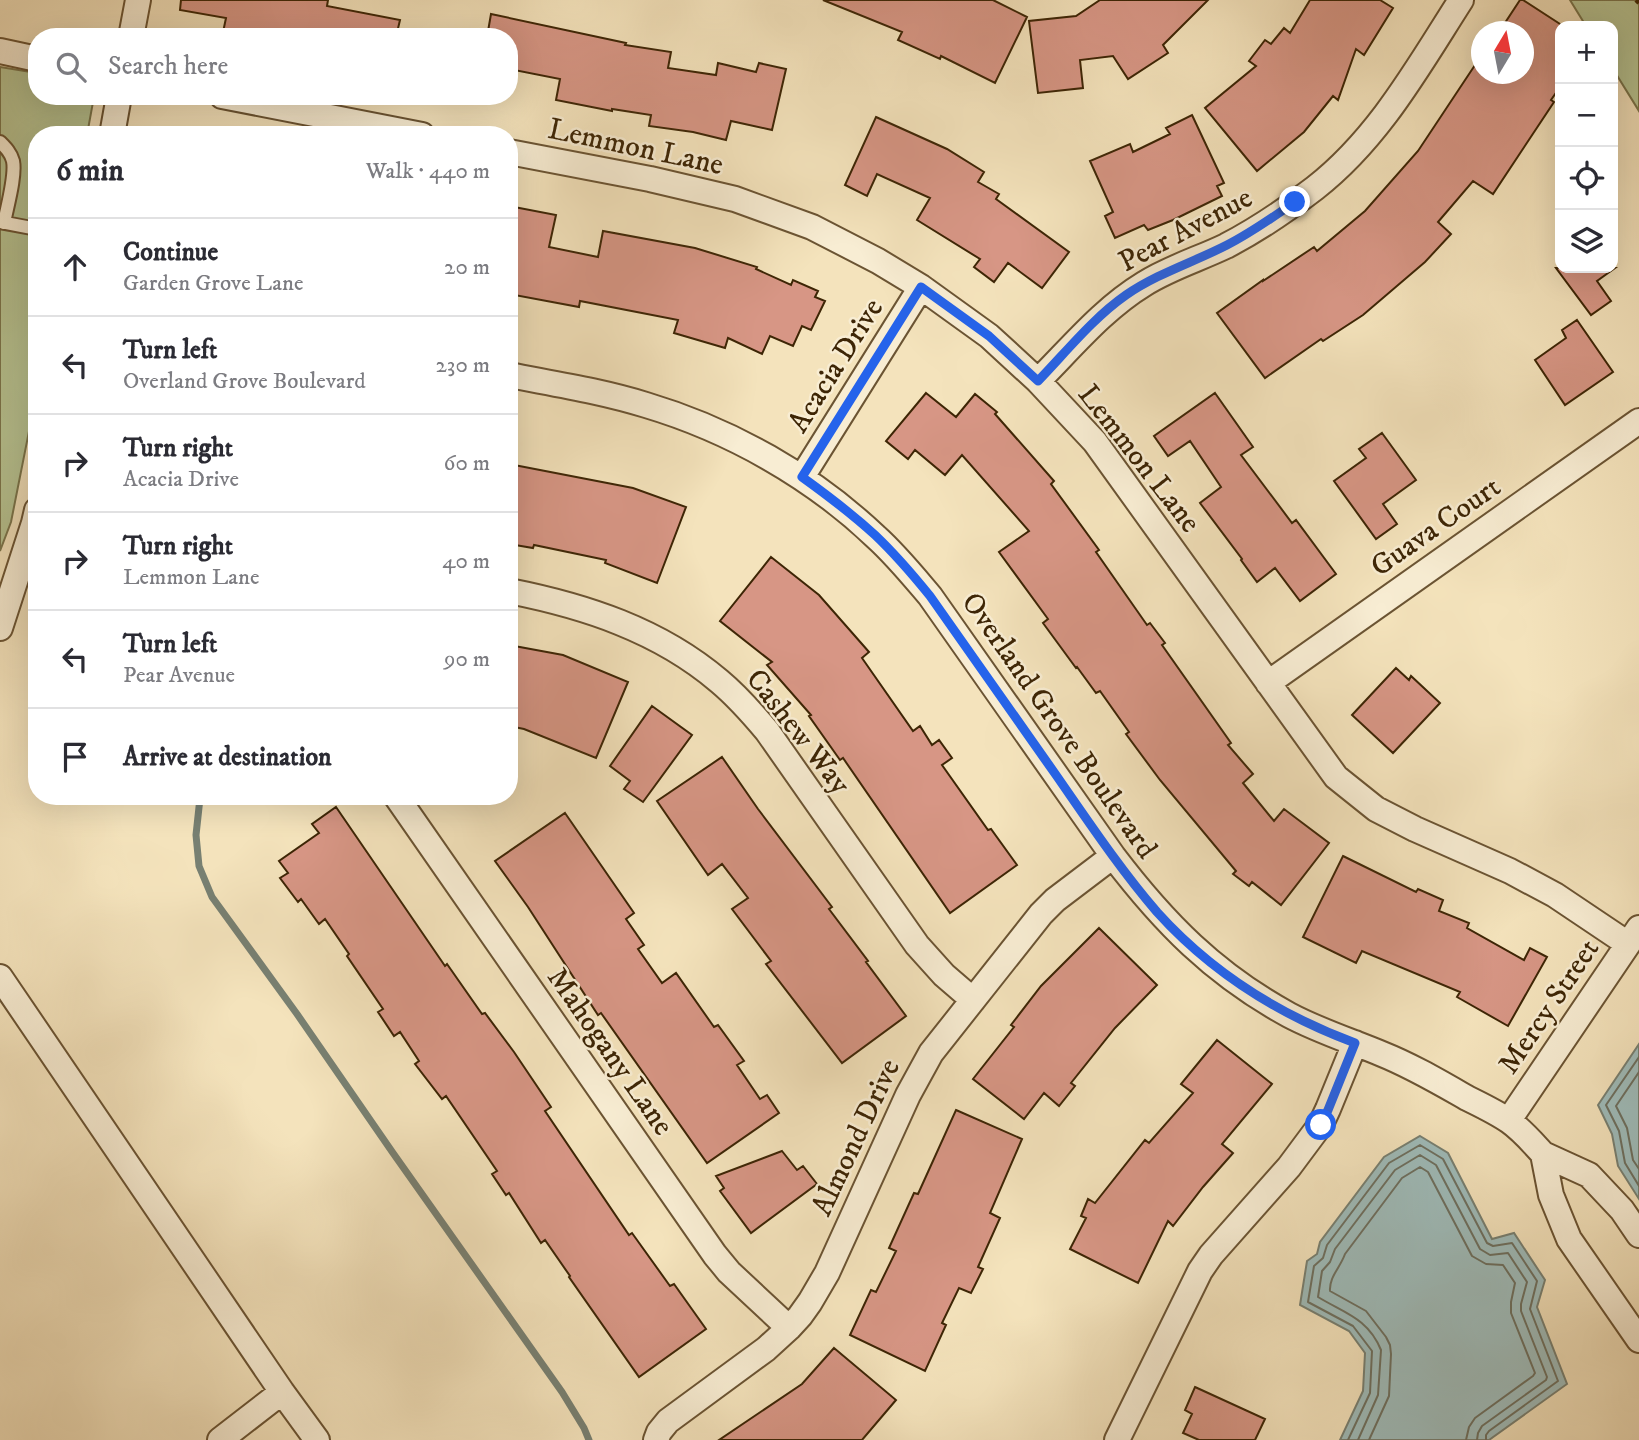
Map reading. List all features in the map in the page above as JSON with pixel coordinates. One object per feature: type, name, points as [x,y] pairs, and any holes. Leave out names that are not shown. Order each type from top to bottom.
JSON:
[{"type":"street","points":[[133,28],[138,0]]},
{"type":"street","name":"Pear Avenue","points":[[1038,381],[1104,313],[1125,296],[1156,277],[1242,237],[1331,175],[1358,149],[1387,114],[1461,0]]},
{"type":"street","points":[[0,51],[28,57]]},
{"type":"street","points":[[114,126],[117,105]]},
{"type":"street","points":[[268,105],[376,126]]},
{"type":"street","name":"Lemmon Lane","points":[[518,154],[650,179],[735,199],[812,228],[878,261],[921,287],[989,336],[1038,381],[1095,442],[1336,777],[1376,809],[1510,871],[1633,936]]},
{"type":"street","name":"Acacia Drive","points":[[802,477],[921,287]]},
{"type":"street","name":"Overland Grove Boulevard","points":[[518,377],[603,394],[680,416],[764,455],[802,477],[847,511],[876,536],[930,596],[1113,856],[1178,933],[1228,975],[1290,1015],[1322,1031],[1409,1066],[1508,1121],[1544,1154],[1589,1175],[1622,1210],[1639,1235]]},
{"type":"street","name":"Guava Court","points":[[1268,683],[1639,421]]},
{"type":"street","points":[[0,628],[28,539]]},
{"type":"street","name":"Cashew Way","points":[[518,593],[572,605],[608,617],[647,634],[691,660],[718,680],[745,705],[767,731],[931,963],[973,1000]]},
{"type":"street","name":"Mahogany Lane","points":[[402,805],[715,1255],[729,1272],[789,1328]]},
{"type":"street","name":"Almond Drive","points":[[656,1440],[668,1421],[766,1349],[789,1328],[827,1273],[930,1053],[1041,914],[1055,900],[1113,856]]},
{"type":"street","name":"Mercy Street","points":[[1508,1121],[1633,936]]},
{"type":"street","points":[[0,977],[317,1440]]},
{"type":"street","points":[[1117,1440],[1200,1271],[1289,1167],[1321,1125],[1355,1043]]},
{"type":"street","points":[[1544,1154],[1551,1195],[1569,1239],[1639,1340]]},
{"type":"street","points":[[220,1440],[282,1392]]},
{"type":"lane","points":[[0,142],[13,159],[13,172],[2,222],[28,227]]},
{"type":"green space","points":[[1570,0],[1639,0],[1639,111],[1618,77],[1618,21],[1583,21]]},
{"type":"green space","points":[[0,67],[28,72],[28,105],[92,105],[89,126],[28,126],[28,436],[11,522],[0,551]]},
{"type":"water","points":[[1639,1044],[1639,1199],[1618,1166],[1612,1134],[1598,1105]]},
{"type":"water","points":[[1420,1136],[1448,1153],[1492,1239],[1514,1233],[1545,1280],[1537,1307],[1567,1384],[1489,1440],[1340,1440],[1363,1391],[1365,1353],[1349,1331],[1300,1305],[1307,1261],[1317,1254],[1320,1242],[1384,1157]]},
{"type":"building","points":[[181,0],[328,0],[327,6],[400,20],[398,28],[224,28],[226,18],[180,10]]},
{"type":"building","points":[[823,0],[993,0],[1027,17],[995,83],[941,56],[940,59],[898,40],[902,32]]},
{"type":"building","points":[[1100,0],[1208,0],[1163,45],[1168,53],[1128,79],[1113,56],[1080,60],[1083,88],[1038,93],[1029,21],[1076,16]]},
{"type":"building","points":[[1310,0],[1380,0],[1393,8],[1364,55],[1356,49],[1338,100],[1333,96],[1304,132],[1257,171],[1205,108],[1256,66],[1249,61],[1265,40],[1271,44],[1284,28],[1290,33]]},
{"type":"building","points":[[1520,0],[1523,0],[1555,21],[1555,94],[1551,100],[1554,102],[1493,194],[1473,181],[1438,222],[1451,234],[1425,262],[1363,315],[1323,341],[1321,339],[1265,378],[1217,313],[1314,247],[1317,251],[1365,211],[1418,151],[1471,71],[1471,84],[1534,84],[1534,21],[1506,21]]},
{"type":"building","points":[[491,14],[626,43],[625,45],[671,52],[668,68],[716,75],[718,63],[756,72],[759,63],[786,69],[772,130],[731,121],[726,140],[649,126],[651,115],[612,111],[556,100],[560,79],[518,71],[518,28],[489,28]]},
{"type":"building","points":[[1192,115],[1224,183],[1217,186],[1222,196],[1148,230],[1144,225],[1115,238],[1105,216],[1113,212],[1090,161],[1130,144],[1133,152],[1170,134],[1166,128]]},
{"type":"building","points":[[876,117],[947,149],[984,172],[978,182],[999,194],[996,199],[1069,252],[1042,288],[1008,263],[994,282],[974,267],[980,259],[917,220],[930,198],[877,174],[867,196],[845,185]]},
{"type":"building","points":[[518,208],[556,215],[549,247],[598,257],[603,231],[695,248],[757,267],[756,269],[791,285],[793,280],[818,291],[815,297],[825,301],[811,330],[802,326],[793,346],[770,336],[762,354],[728,338],[725,348],[674,333],[678,320],[580,301],[579,307],[518,296]]},
{"type":"building","points":[[1560,273],[1608,273],[1597,281],[1611,301],[1591,315]]},
{"type":"building","points":[[1577,320],[1613,372],[1565,405],[1535,360],[1566,338],[1562,330]]},
{"type":"building","points":[[926,393],[956,417],[975,394],[997,412],[995,414],[1054,481],[1051,484],[1099,550],[1096,552],[1147,625],[1150,623],[1165,643],[1162,645],[1231,743],[1228,745],[1253,774],[1243,783],[1274,821],[1284,809],[1329,843],[1281,905],[1252,882],[1249,886],[1233,874],[1236,871],[1160,780],[1126,734],[1129,732],[1100,691],[1096,693],[1043,623],[1048,619],[999,552],[1029,531],[962,455],[945,475],[915,450],[908,459],[886,441]]},
{"type":"building","points":[[1215,393],[1253,447],[1241,455],[1292,523],[1296,520],[1336,574],[1300,601],[1275,568],[1257,582],[1200,503],[1221,487],[1190,441],[1168,456],[1154,436]]},
{"type":"building","points":[[1382,433],[1416,480],[1383,504],[1397,524],[1376,539],[1334,481],[1366,458],[1359,449]]},
{"type":"building","points":[[518,466],[633,488],[686,507],[657,583],[605,563],[606,560],[534,545],[533,548],[518,546]]},
{"type":"building","points":[[771,557],[819,595],[869,652],[862,658],[913,731],[920,726],[932,745],[939,740],[952,758],[942,765],[988,830],[991,829],[1017,865],[950,913],[843,758],[840,760],[809,716],[811,715],[767,665],[772,662],[720,621]]},
{"type":"building","points":[[518,647],[563,655],[628,682],[596,758],[518,728]]},
{"type":"building","points":[[1396,668],[1409,680],[1411,676],[1440,703],[1393,753],[1352,715]]},
{"type":"building","points":[[652,706],[692,735],[643,802],[624,789],[630,781],[610,766]]},
{"type":"building","points":[[722,757],[832,907],[829,909],[906,1016],[842,1063],[766,964],[771,961],[732,909],[748,898],[722,864],[708,875],[657,801]]},
{"type":"building","points":[[336,807],[445,966],[447,964],[482,1014],[485,1013],[514,1052],[551,1107],[545,1111],[629,1235],[632,1233],[670,1286],[674,1284],[706,1329],[639,1377],[545,1240],[541,1243],[509,1193],[506,1195],[492,1174],[497,1171],[446,1096],[442,1099],[415,1064],[419,1061],[400,1032],[394,1036],[378,1012],[383,1009],[325,919],[319,924],[301,899],[298,902],[280,878],[288,873],[279,861],[319,833],[312,824]]},
{"type":"building","points":[[565,813],[634,913],[626,919],[644,945],[638,949],[662,983],[676,973],[714,1027],[718,1025],[744,1061],[737,1065],[760,1099],[767,1095],[779,1113],[707,1163],[601,1013],[598,1015],[495,861]]},
{"type":"building","points":[[1343,856],[1416,892],[1418,889],[1443,900],[1439,911],[1469,923],[1467,928],[1524,960],[1530,948],[1547,957],[1508,1026],[1457,997],[1460,992],[1362,951],[1356,963],[1303,937]]},
{"type":"building","points":[[1099,928],[1157,985],[1115,1028],[1071,1083],[1075,1086],[1059,1106],[1044,1093],[1024,1119],[973,1079],[1014,1027],[1011,1025],[1041,986]]},
{"type":"building","points":[[1217,1040],[1272,1084],[1222,1144],[1233,1153],[1173,1226],[1168,1221],[1138,1283],[1070,1249],[1086,1218],[1081,1216],[1088,1199],[1095,1203],[1145,1140],[1149,1143],[1193,1093],[1181,1084]]},
{"type":"building","points":[[956,1110],[1022,1139],[990,1213],[1000,1218],[978,1267],[983,1269],[971,1293],[959,1288],[942,1323],[946,1325],[925,1371],[850,1335],[871,1290],[876,1292],[896,1251],[889,1248],[914,1193],[918,1194]]},
{"type":"building","points":[[782,1151],[797,1170],[803,1166],[817,1184],[751,1233],[720,1191],[724,1188],[716,1176]]},
{"type":"building","points":[[834,1348],[896,1400],[862,1440],[719,1440],[802,1384]]},
{"type":"building","points":[[1195,1387],[1265,1419],[1255,1440],[1199,1440],[1183,1433],[1192,1414],[1185,1410]]},
{"type":"waterway","points":[[199,805],[196,835],[199,866],[212,897],[562,1392],[589,1440]]},
{"type":"route","points":[[1295,202],[1228,245],[1146,282],[1125,296],[1104,313],[1038,381],[989,336],[921,287],[802,477],[876,536],[930,596],[1113,856],[1158,913],[1200,953],[1262,999],[1322,1031],[1355,1043],[1321,1125]]}]
